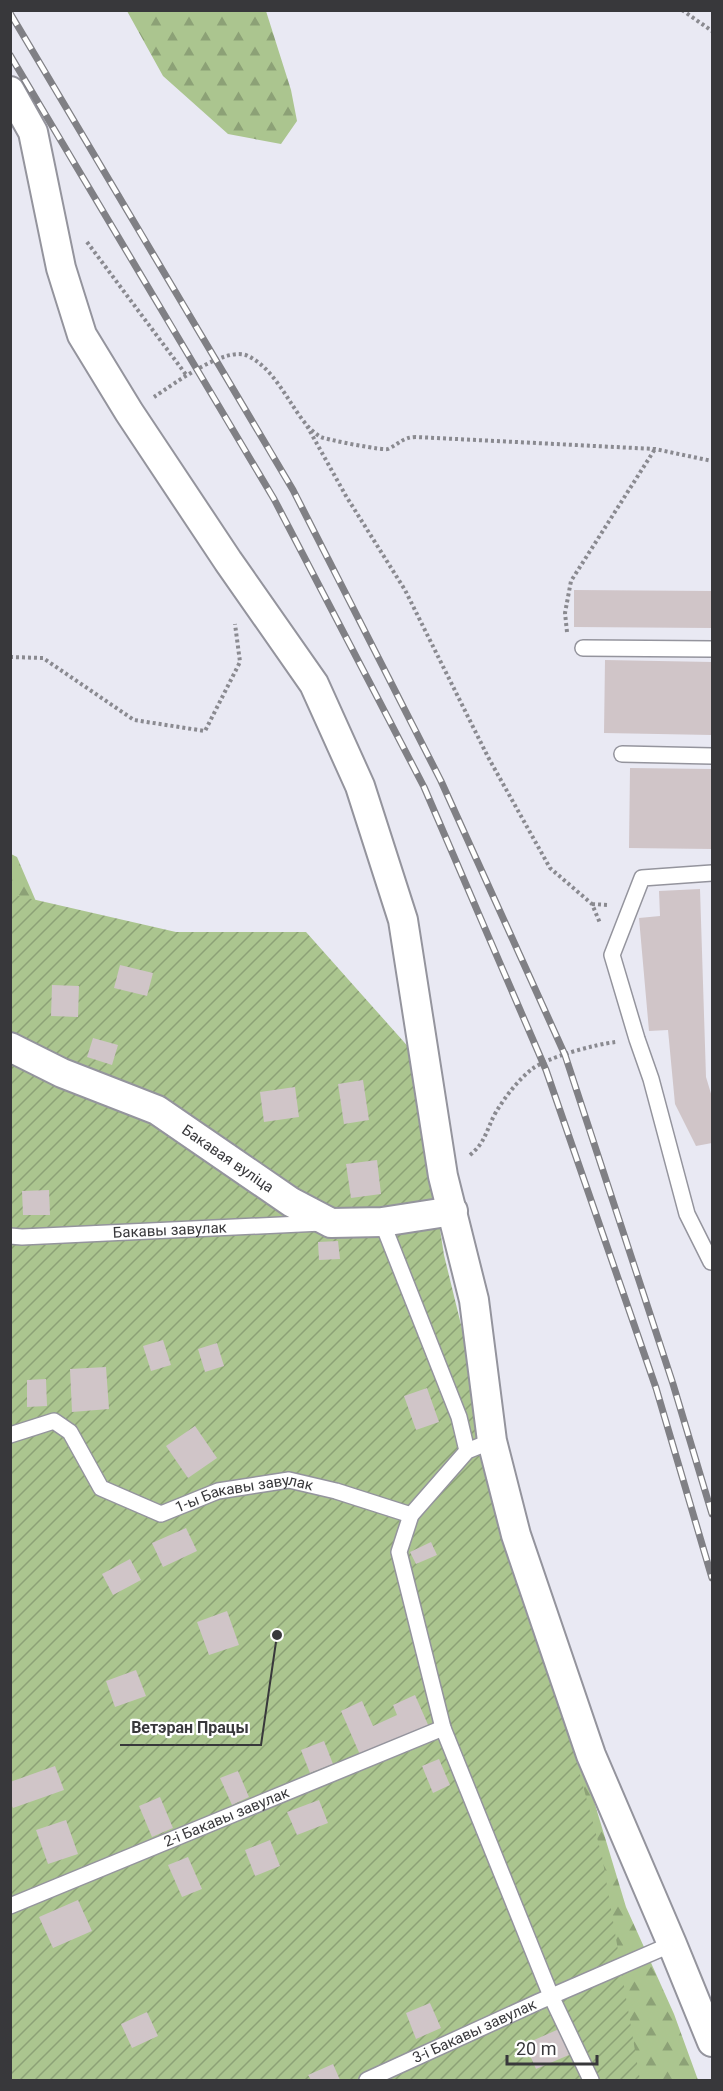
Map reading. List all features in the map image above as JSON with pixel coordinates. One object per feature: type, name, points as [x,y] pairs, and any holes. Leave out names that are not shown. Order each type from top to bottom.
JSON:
[{"type":"street","points":[[10,91],[33,132],[61,268],[82,335],[129,412],[228,561],[314,684],[360,786],[403,920],[443,1176],[474,1300],[479,1446],[516,1535],[591,1755],[712,2042]]},
{"type":"street","name":"Бакавая вуліца","points":[[10,1047],[62,1073],[156,1110],[291,1202],[332,1223],[382,1222],[453,1211]]},
{"type":"lane","points":[[583,648],[712,649]]},
{"type":"lane","points":[[622,754],[712,756]]},
{"type":"lane","points":[[712,873],[642,878],[612,955],[651,1079],[687,1214],[712,1263]]},
{"type":"lane","points":[[382,1222],[459,1417],[479,1446],[411,1515],[399,1552],[443,1728],[551,1996],[591,2080]]},
{"type":"lane","name":"Бакавы завулак","points":[[10,1236],[34,1237],[332,1223]]},
{"type":"lane","name":"1-ы Бакавы завулак","points":[[10,1436],[54,1421],[70,1432],[101,1488],[161,1514],[218,1491],[289,1480],[336,1491],[411,1515]]},
{"type":"lane","name":"2-і Бакавы завулак","points":[[10,1906],[443,1728]]},
{"type":"lane","name":"3-і Бакавы завулак","points":[[367,2080],[672,1944]]},
{"type":"path","points":[[682,10],[712,31]]},
{"type":"path","points":[[87,241],[187,376]]},
{"type":"path","points":[[129,412],[187,376],[225,356],[247,355],[266,370],[305,423],[346,496],[405,590],[488,757],[550,868],[592,904],[612,955]]},
{"type":"path","points":[[305,423],[321,436],[377,450],[387,450],[406,437],[416,436],[655,449],[712,461]]},
{"type":"path","points":[[583,648],[568,640],[565,613],[572,581],[655,449]]},
{"type":"path","points":[[10,657],[43,658],[134,720],[205,731],[240,662],[234,617]]},
{"type":"path","points":[[443,1176],[480,1147],[496,1113],[516,1085],[533,1068],[602,1044],[637,1039]]},
{"type":"green space","points":[[127,11],[266,11],[291,90],[297,121],[281,144],[228,134],[163,76]]},
{"type":"green space","points":[[11,854],[17,857],[41,913],[11,918]]},
{"type":"green space","points":[[10,894],[176,932],[306,932],[412,1051],[444,1255],[483,1415],[602,1856],[640,2080],[11,2080]]},
{"type":"green space","points":[[435,1599],[571,1725],[626,1907],[674,2014],[698,2080],[613,2080]]},
{"type":"building","points":[[574,590],[712,591],[712,628],[574,627]]},
{"type":"building","points":[[605,660],[712,662],[712,735],[604,733]]},
{"type":"building","points":[[630,768],[712,769],[712,849],[629,848]]},
{"type":"building","points":[[700,889],[706,1077],[712,1097],[712,1143],[696,1146],[675,1104],[668,1030],[649,1031],[639,918],[660,916],[659,891]]},
{"type":"building","points":[[120,965],[153,973],[147,996],[114,988]]},
{"type":"building","points":[[52,985],[79,986],[78,1017],[51,1016]]},
{"type":"building","points":[[93,1038],[118,1045],[112,1065],[87,1057]]},
{"type":"building","points":[[363,1080],[369,1120],[344,1124],[338,1084]]},
{"type":"building","points":[[295,1087],[299,1117],[264,1122],[260,1092]]},
{"type":"building","points":[[377,1160],[381,1194],[351,1198],[346,1164]]},
{"type":"building","points":[[49,1190],[50,1215],[23,1215],[22,1191]]},
{"type":"building","points":[[338,1241],[340,1259],[319,1260],[318,1242]]},
{"type":"building","points":[[163,1340],[171,1365],[151,1371],[143,1346]]},
{"type":"building","points":[[217,1343],[224,1366],[205,1372],[198,1349]]},
{"type":"building","points":[[106,1367],[109,1409],[72,1412],[70,1369]]},
{"type":"building","points":[[46,1379],[47,1406],[27,1407],[27,1380]]},
{"type":"building","points":[[427,1388],[439,1422],[416,1430],[404,1396]]},
{"type":"building","points":[[195,1426],[217,1458],[188,1478],[166,1446]]},
{"type":"building","points":[[186,1528],[197,1551],[163,1567],[152,1543]]},
{"type":"building","points":[[431,1542],[437,1555],[416,1564],[410,1552]]},
{"type":"building","points":[[130,1559],[141,1580],[113,1595],[102,1574]]},
{"type":"building","points":[[227,1611],[239,1645],[209,1655],[197,1622]]},
{"type":"building","points":[[136,1670],[146,1696],[115,1707],[106,1681]]},
{"type":"building","points":[[415,1695],[429,1727],[361,1757],[341,1711],[362,1701],[373,1726],[397,1715],[393,1705]]},
{"type":"building","points":[[324,1741],[333,1764],[310,1773],[301,1750]]},
{"type":"building","points":[[439,1759],[450,1785],[433,1793],[422,1766]]},
{"type":"building","points":[[55,1766],[64,1790],[13,1808],[10,1802],[10,1782]]},
{"type":"building","points":[[238,1771],[249,1797],[232,1805],[220,1778]]},
{"type":"building","points":[[160,1797],[173,1828],[152,1837],[139,1806]]},
{"type":"building","points":[[319,1800],[328,1823],[297,1835],[287,1812]]},
{"type":"building","points":[[66,1820],[78,1854],[48,1864],[36,1830]]},
{"type":"building","points":[[270,1840],[280,1866],[255,1876],[245,1850]]},
{"type":"building","points":[[188,1857],[202,1889],[182,1897],[168,1865]]},
{"type":"building","points":[[78,1900],[92,1931],[53,1948],[39,1917]]},
{"type":"building","points":[[430,2003],[441,2028],[416,2039],[406,2013]]},
{"type":"building","points":[[147,2012],[158,2036],[132,2048],[121,2024]]},
{"type":"building","points":[[559,2029],[569,2055],[536,2069],[525,2044]]},
{"type":"building","points":[[333,2064],[340,2080],[311,2080],[308,2075]]},
{"type":"railway","points":[[10,13],[293,490],[441,781],[565,1055],[673,1384],[712,1514]]},
{"type":"railway","points":[[10,55],[274,499],[424,787],[546,1070],[656,1388],[712,1578]]},
{"type":"place","name":"Ветэран Працы","points":[[277,1635]]}]
